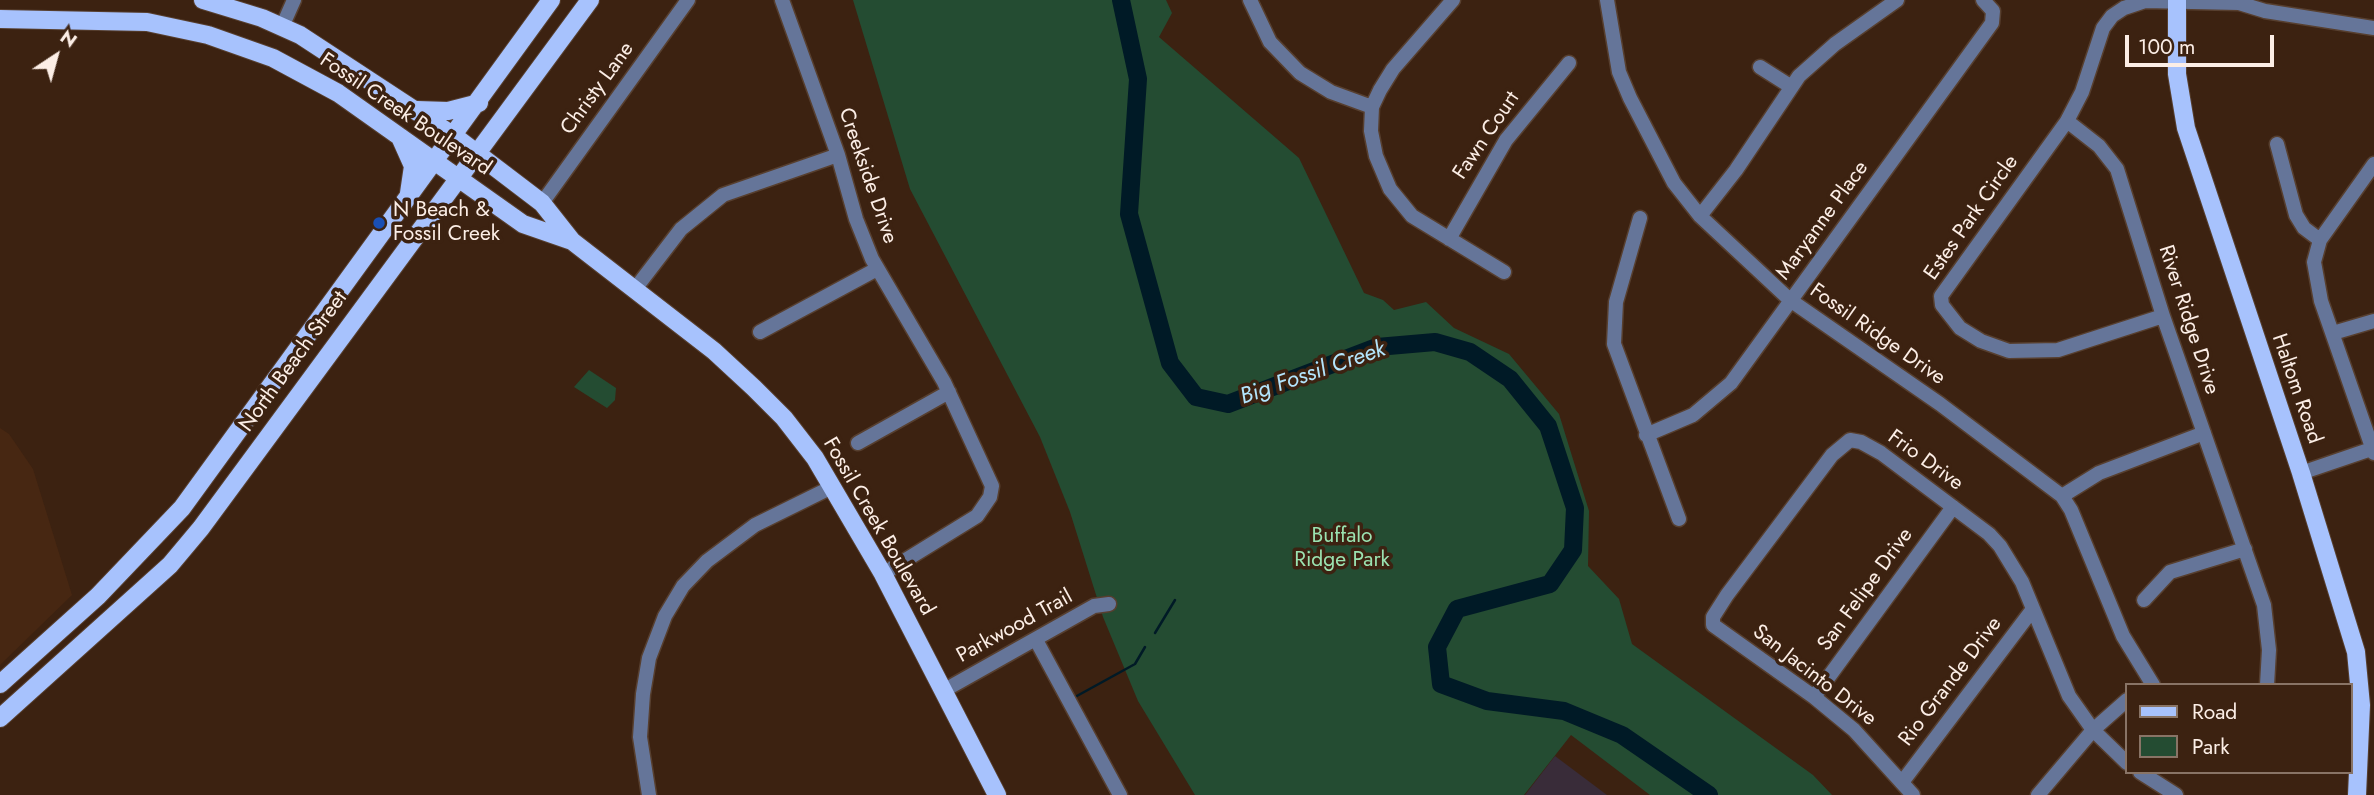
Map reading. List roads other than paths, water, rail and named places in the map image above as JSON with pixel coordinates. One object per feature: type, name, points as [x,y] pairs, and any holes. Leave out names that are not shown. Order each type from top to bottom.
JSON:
[{"type":"main road","name":"Fossil Creek Boulevard","points":[[203,0],[282,27],[334,55],[454,136],[542,203],[572,241],[714,351],[754,388],[800,438],[832,486],[883,574],[997,795]]},
{"type":"main road","name":"North Beach Street","points":[[0,684],[98,596],[182,508],[551,0]]},
{"type":"main road","name":"North Beach Street","points":[[0,718],[170,565],[201,528],[590,0]]},
{"type":"main road","name":"Haltom Road","points":[[2177,0],[2177,74],[2186,128],[2301,473],[2356,652],[2361,705],[2356,766],[2357,795]]},
{"type":"main road","name":"Fossil Creek Boulevard","points":[[0,19],[147,22],[208,35],[273,58],[338,93],[523,224],[572,241]]},
{"type":"main road","points":[[415,110],[448,111],[478,103]]},
{"type":"main road","points":[[398,134],[408,150],[412,166],[409,196]]},
{"type":"main road","points":[[274,382],[267,416],[274,427]]},
{"type":"street","points":[[282,27],[294,0]]},
{"type":"street","name":"Christy Lane","points":[[542,203],[688,0]]},
{"type":"street","name":"Creekside Drive","points":[[782,0],[838,155],[856,219],[877,269],[949,392],[992,486],[982,511],[883,574]]},
{"type":"street","points":[[1250,0],[1270,42],[1300,73],[1331,92],[1372,107]]},
{"type":"street","points":[[1454,0],[1393,69],[1372,107],[1371,131],[1376,156],[1391,189],[1412,216],[1504,272]]},
{"type":"street","name":"Fossil Ridge Drive","points":[[1607,0],[1619,72],[1630,98],[1674,183],[1700,216],[1790,300],[1940,404],[2062,496],[2071,510],[2123,636],[2150,683]]},
{"type":"street","points":[[1700,216],[1736,170],[1790,86],[1813,61],[1897,0]]},
{"type":"street","name":"Maryanne Place","points":[[1646,435],[1693,415],[1717,398],[1762,342],[1993,23],[1993,10],[1983,0]]},
{"type":"street","name":"Estes Park Circle","points":[[2163,316],[2058,350],[2025,352],[2009,351],[1981,341],[1960,328],[1942,305],[1944,288],[2067,121],[2082,92],[2103,28],[2112,16],[2124,8],[2145,1],[2239,2],[2265,11],[2374,28]]},
{"type":"street","name":"Fawn Court","points":[[1449,239],[1506,140],[1569,63]]},
{"type":"street","points":[[1760,67],[1790,86]]},
{"type":"street","name":"River Ridge Drive","points":[[2067,121],[2099,146],[2117,169],[2163,316],[2266,615],[2267,683]]},
{"type":"street","points":[[2277,144],[2296,215],[2304,229],[2320,240]]},
{"type":"street","points":[[635,289],[681,229],[723,195],[838,155]]},
{"type":"street","points":[[2301,473],[2374,450],[2316,282],[2314,262],[2320,240],[2374,164]]},
{"type":"street","points":[[1640,218],[1616,302],[1613,330],[1623,375],[1679,519]]},
{"type":"street","points":[[760,332],[877,269]]},
{"type":"street","points":[[2333,333],[2374,321]]},
{"type":"street","points":[[858,443],[949,392]]},
{"type":"street","points":[[2062,496],[2099,473],[2204,433]]},
{"type":"street","name":"Frio Drive","points":[[1713,625],[1713,617],[1727,594],[1832,455],[1850,440],[1861,442],[1881,453],[2000,546],[2022,582],[2069,696],[2092,730],[2126,761]]},
{"type":"street","points":[[649,795],[640,737],[643,694],[649,658],[665,616],[683,586],[707,561],[755,525],[832,486]]},
{"type":"street","name":"San Felipe Drive","points":[[1814,697],[1953,507]]},
{"type":"street","points":[[2144,600],[2170,572],[2245,549]]},
{"type":"street","name":"Parkwood Trail","points":[[943,691],[1094,606],[1109,604]]},
{"type":"street","name":"Rio Grande Drive","points":[[1903,781],[2033,609]]},
{"type":"street","name":"San Jacinto Drive","points":[[1713,625],[1814,697],[1854,730],[1913,795]]},
{"type":"street","points":[[1037,640],[1120,795]]},
{"type":"street","points":[[2038,795],[2092,730],[2126,701]]},
{"type":"street","points":[[2143,774],[2176,795]]},
{"type":"waterway","name":"Big Fossil Creek","points":[[1121,0],[1138,79],[1129,214],[1170,363],[1196,397],[1228,404],[1377,347],[1435,342],[1470,352],[1510,379],[1548,426],[1575,508],[1573,550],[1550,584],[1457,609],[1437,647],[1441,684],[1487,701],[1564,711],[1622,735],[1709,795]]},
{"type":"waterway","points":[[1155,633],[1175,600]]},
{"type":"waterway","points":[[1075,697],[1135,664],[1145,647]]},
{"type":"place","name":"N Beach & Fossil Creek","points":[[379,223]]},
{"type":"park label","name":"Buffalo Ridge Park","points":[[1342,549]]}]
